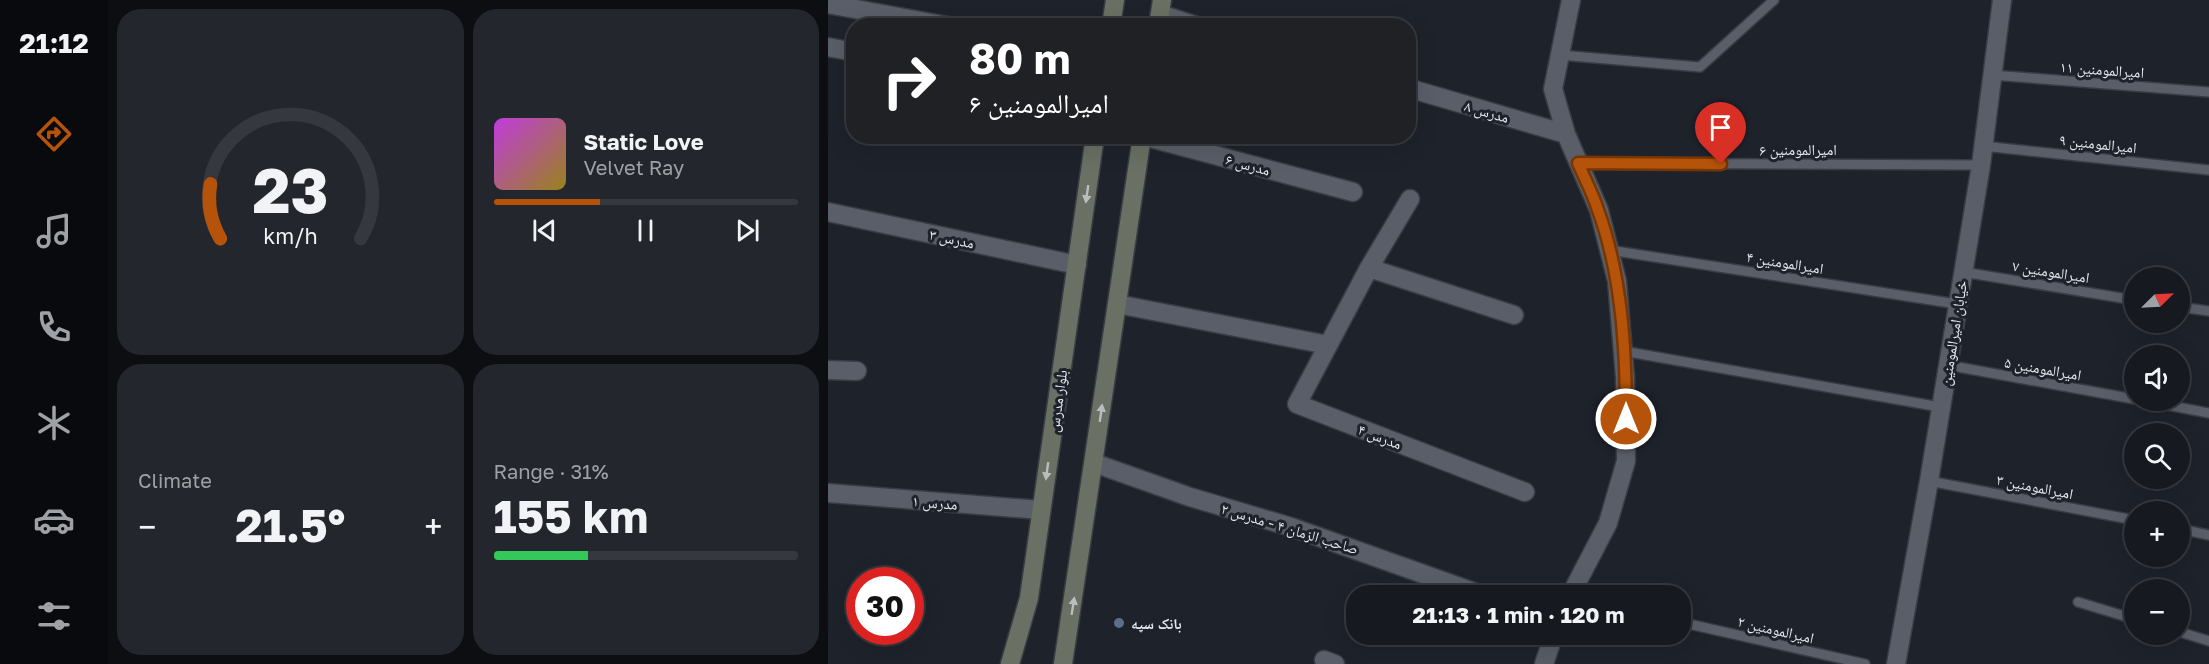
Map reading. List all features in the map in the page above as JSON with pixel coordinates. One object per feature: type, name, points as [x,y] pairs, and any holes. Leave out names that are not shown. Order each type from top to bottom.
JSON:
[{"type":"main road","points":[[1112,18],[1115,0]]},
{"type":"main road","name":"بلوار مدرس","points":[[1010,664],[1029,598],[1094,144]]},
{"type":"main road","points":[[1063,664],[1141,144]]},
{"type":"street","points":[[1571,0],[1553,89],[1566,134],[1599,210],[1617,281],[1626,377],[1626,461],[1608,524],[1576,585]]},
{"type":"street","name":"خیابان امیرالمومنین","points":[[1896,664],[1929,481],[1981,165],[1998,0]]},
{"type":"street","points":[[828,4],[904,18]]},
{"type":"street","points":[[1160,13],[1174,18]]},
{"type":"street","points":[[828,47],[846,50]]},
{"type":"street","name":"مدرس ۸","points":[[1416,90],[1566,134]]},
{"type":"street","name":"مدرس ۶","points":[[1172,144],[1353,192]]},
{"type":"street","name":"مدرس ۴","points":[[1410,199],[1369,268],[1296,404],[1525,492]]},
{"type":"street","name":"مدرس ۳","points":[[828,212],[1077,265]]},
{"type":"street","points":[[1369,268],[1514,315]]},
{"type":"street","points":[[1117,304],[1328,345]]},
{"type":"street","points":[[828,370],[856,371]]},
{"type":"street","name":"صاحب الزمان ۴ - مدرس ۲","points":[[1094,463],[1190,497],[1291,527],[1454,585]]},
{"type":"street","name":"مدرس ۱","points":[[828,493],[1041,510]]},
{"type":"street","points":[[1544,664],[1550,645]]},
{"type":"lane","points":[[1560,55],[1700,67],[1774,0]]},
{"type":"lane","name":"امیرالمومنین ۱۱","points":[[1992,75],[2209,92]]},
{"type":"lane","name":"امیرالمومنین ۹","points":[[1983,146],[2209,170]]},
{"type":"lane","name":"امیرالمومنین ۶","points":[[1578,163],[1981,165]]},
{"type":"lane","name":"امیرالمومنین ۴","points":[[1609,250],[1957,304]]},
{"type":"lane","name":"امیرالمومنین ۷","points":[[1963,272],[2124,298]]},
{"type":"lane","points":[[2190,308],[2209,311]]},
{"type":"lane","points":[[1623,351],[1941,407]]},
{"type":"lane","name":"امیرالمومنین ۵","points":[[1947,365],[2124,397]]},
{"type":"lane","points":[[2190,409],[2209,413]]},
{"type":"lane","name":"امیرالمومنین ۳","points":[[1929,481],[2124,518]]},
{"type":"lane","points":[[2190,531],[2209,535]]},
{"type":"lane","points":[[2078,602],[2124,616]]},
{"type":"lane","name":"امیرالمومنین ۲","points":[[1691,624],[1865,664]]},
{"type":"lane","points":[[2190,635],[2209,641]]},
{"type":"place","name":"بانک سپه","points":[[1119,623]]},
{"type":"route","points":[[1626,419],[1626,377],[1617,281],[1599,210],[1578,163],[1721,164]]}]
